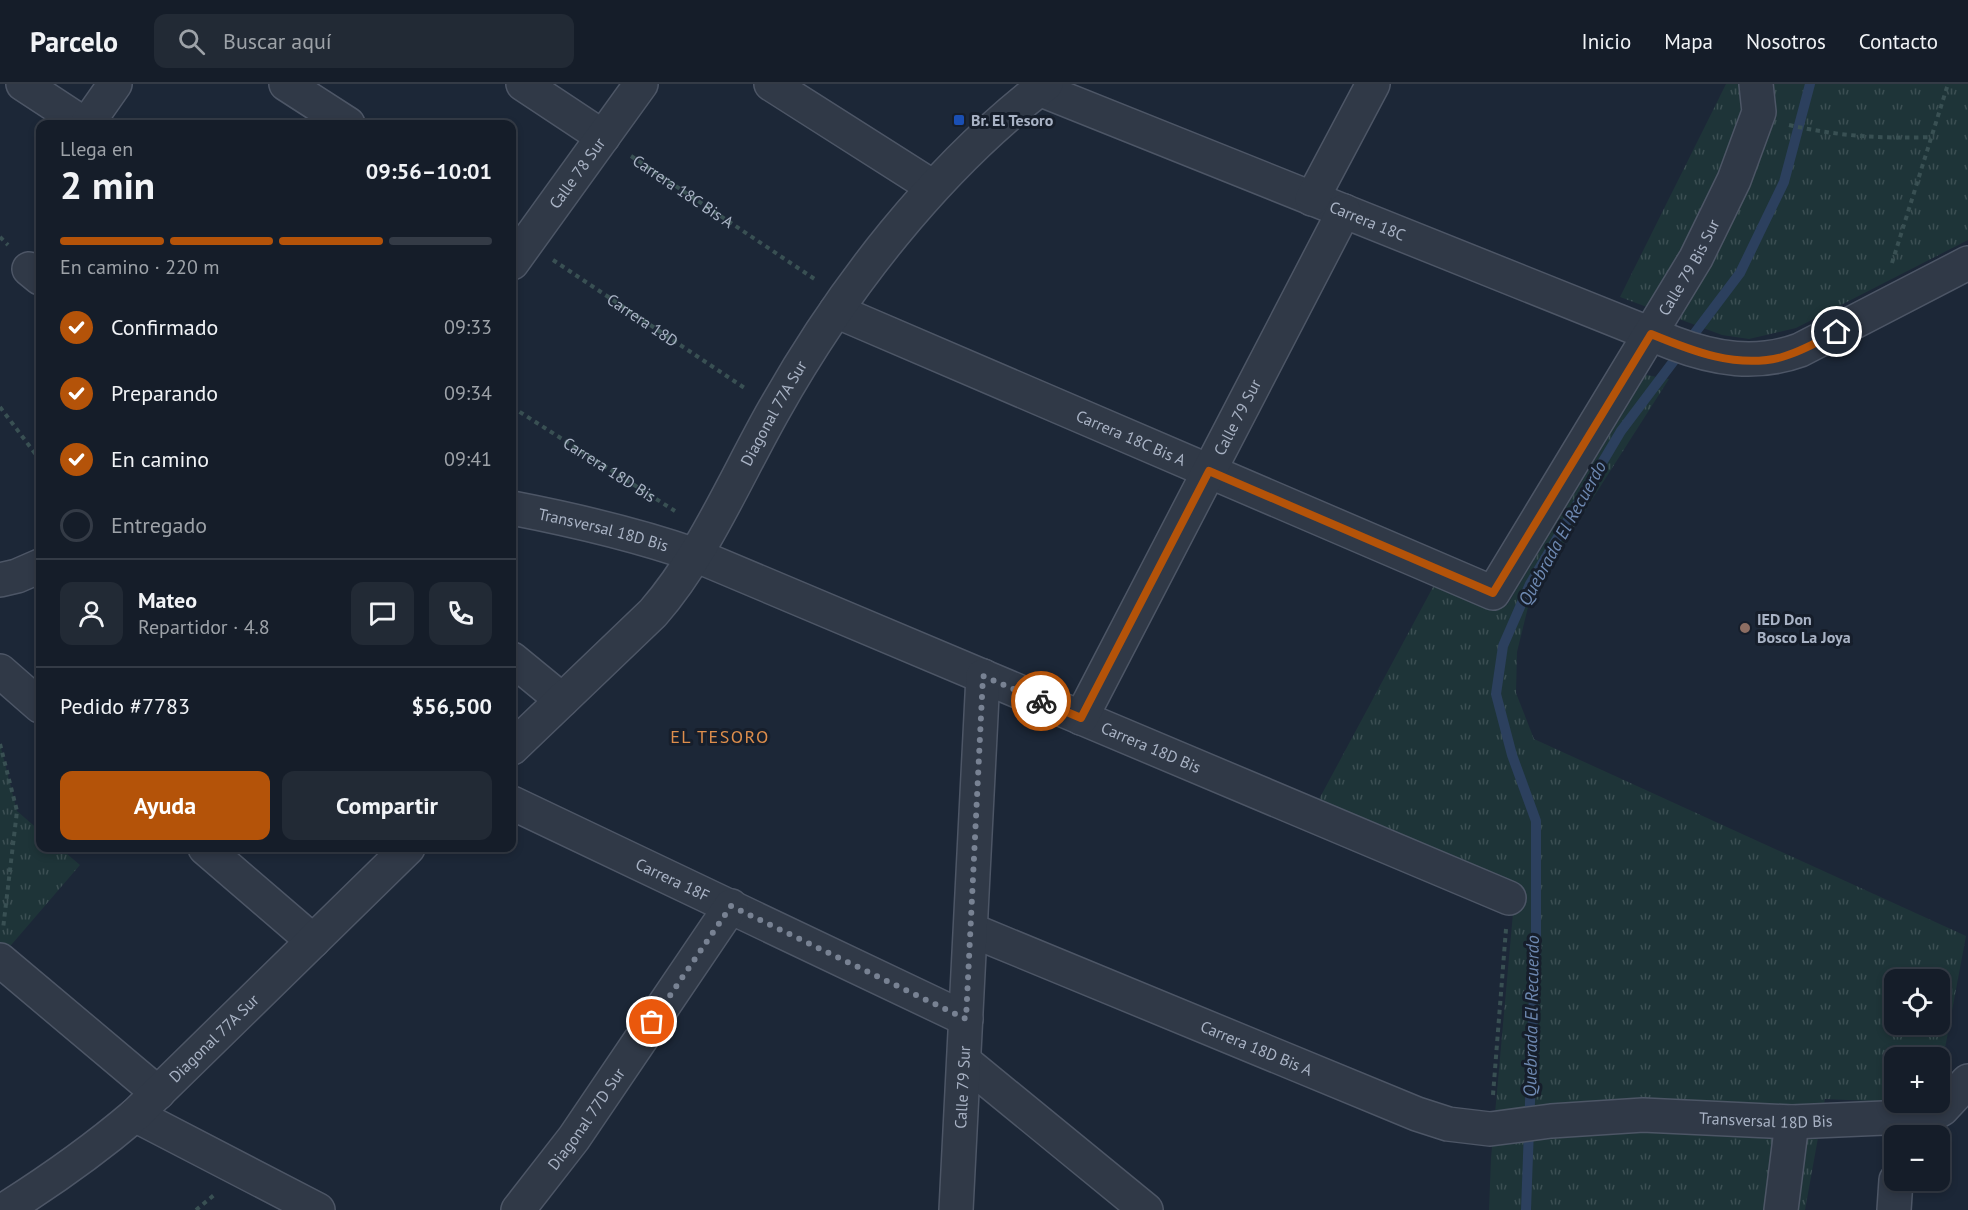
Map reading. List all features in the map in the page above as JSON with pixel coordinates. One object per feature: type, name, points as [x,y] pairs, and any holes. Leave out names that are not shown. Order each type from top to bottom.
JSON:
[{"type":"street","points":[[23,84],[79,120]]},
{"type":"street","points":[[88,120],[115,84]]},
{"type":"street","points":[[286,84],[342,120]]},
{"type":"street","points":[[524,84],[603,137]]},
{"type":"street","name":"Calle 78 Sur","points":[[517,246],[603,137],[641,84]]},
{"type":"street","points":[[771,84],[933,187]]},
{"type":"street","points":[[1312,199],[1373,84]]},
{"type":"street","name":"Calle 79 Bis Sur","points":[[1493,593],[1674,343],[1696,258],[1734,180],[1758,111],[1756,84]]},
{"type":"street","name":"Diagonal 77A Sur","points":[[516,744],[653,613],[681,579],[775,408],[840,305],[933,187],[969,150],[1042,87]]},
{"type":"street","name":"Carrera 18C","points":[[1042,87],[1312,199],[1674,343],[1725,359],[1780,357],[1800,350],[1968,263]]},
{"type":"street","name":"Calle 79 Sur","points":[[1081,718],[1344,211]]},
{"type":"street","name":"Carrera 18C Bis A","points":[[840,305],[1209,471],[1493,593]]},
{"type":"street","name":"Transversal 18D Bis","points":[[516,509],[648,539],[701,543]]},
{"type":"street","name":"Carrera 18D Bis","points":[[701,543],[983,676],[1509,898]]},
{"type":"street","points":[[0,580],[36,568]]},
{"type":"street","points":[[516,662],[562,700]]},
{"type":"street","points":[[0,671],[36,702]]},
{"type":"street","name":"Calle 79 Sur","points":[[956,1210],[983,676]]},
{"type":"street","name":"Carrera 18F","points":[[516,804],[966,1019]]},
{"type":"street","points":[[210,852],[313,941]]},
{"type":"street","name":"Diagonal 77A Sur","points":[[4,1210],[101,1144],[147,1104],[404,852]]},
{"type":"street","name":"Diagonal 77D Sur","points":[[518,1210],[574,1138],[731,906]]},
{"type":"street","name":"Carrera 18D Bis A","points":[[970,930],[1417,1114],[1448,1124],[1498,1128],[1551,1121]]},
{"type":"street","points":[[1,950],[147,1104],[318,1210]]},
{"type":"street","points":[[964,1061],[1146,1210]]},
{"type":"street","name":"Transversal 18D Bis","points":[[1901,1125],[1930,1116],[1959,1094],[1968,1081]]},
{"type":"street","name":"Transversal 18D Bis","points":[[1551,1121],[1643,1115],[1884,1125]]},
{"type":"street","points":[[1781,1210],[1791,1122]]},
{"type":"street","points":[[1894,1210],[1895,1191]]},
{"type":"path","points":[[1877,310],[1948,84]]},
{"type":"path","points":[[1780,123],[1820,132],[1887,139],[1932,137]]},
{"type":"path","name":"Carrera 18C Bis A","points":[[603,137],[840,305]]},
{"type":"path","name":"Carrera 18D","points":[[517,246],[775,408]]},
{"type":"path","points":[[0,407],[36,455]]},
{"type":"path","name":"Carrera 18D Bis","points":[[516,410],[701,543]]},
{"type":"path","points":[[0,744],[17,811],[1,950]]},
{"type":"path","points":[[1498,1128],[1509,898]]},
{"type":"green space","points":[[1726,84],[1968,84],[1968,240],[1796,328],[1749,339],[1722,335],[1620,297]]},
{"type":"green space","points":[[1646,375],[1669,379],[1561,548],[1529,603],[1517,652],[1516,693],[1534,739],[1966,936],[1950,1022],[1950,969],[1884,969],[1884,1035],[1947,1035],[1945,1047],[1884,1047],[1884,1102],[1825,1099],[1805,1210],[1489,1210],[1491,1158],[1515,891],[1317,803],[1433,587],[1507,605]]},
{"type":"green space","points":[[0,744],[17,811],[36,828],[36,852],[65,852],[80,865],[0,958]]},
{"type":"waterway","name":"Quebrada El Recuerdo","points":[[1526,1210],[1536,939],[1536,821],[1512,755],[1496,694],[1503,646],[1530,584],[1621,431],[1740,273],[1784,182],[1810,84]]},
{"type":"way so far","points":[[652,1022],[731,906],[966,1019],[983,676],[1041,701]]},
{"type":"place","name":"Br. El Tesoro","points":[[959,120]]},
{"type":"place","name":"IED Don Bosco La Joya","points":[[1745,628]]},
{"type":"district","name":"EL TESORO","points":[[720,736]]},
{"type":"route","points":[[1041,701],[1081,718],[1209,471],[1493,593],[1651,334],[1697,353],[1725,359],[1751,360],[1780,357],[1837,332]]}]
